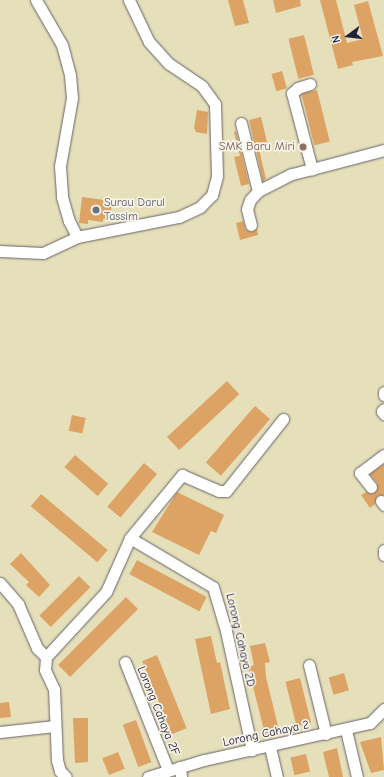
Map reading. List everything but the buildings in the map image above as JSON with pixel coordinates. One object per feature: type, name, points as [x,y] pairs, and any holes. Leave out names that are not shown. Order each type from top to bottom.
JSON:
[{"type":"street","points":[[36,0],[55,31],[70,74],[72,98],[60,166],[62,197],[69,221],[77,237]]},
{"type":"street","points":[[0,251],[43,253],[77,237],[179,217],[200,207],[212,196],[217,176],[215,104],[209,93],[202,86],[169,64],[149,42],[130,0]]},
{"type":"street","points":[[310,84],[298,88],[292,93],[312,169]]},
{"type":"street","points":[[241,123],[258,191]]},
{"type":"street","points":[[251,226],[246,209],[250,200],[258,191],[292,174],[384,150]]},
{"type":"street","points":[[384,409],[382,411],[384,414]]},
{"type":"street","points":[[66,777],[60,771],[57,760],[54,690],[45,670],[46,657],[106,592],[130,538],[182,475],[219,491],[226,491],[283,419]]},
{"type":"street","points":[[371,487],[360,473],[384,455]]},
{"type":"street","name":"Lorong Cahaya 2D","points":[[130,538],[213,587],[252,750]]},
{"type":"street","points":[[384,550],[384,555]]},
{"type":"street","points":[[0,583],[18,604],[37,648],[46,657]]},
{"type":"street","name":"Lorong Cahaya 2F","points":[[125,662],[168,770]]},
{"type":"street","points":[[309,665],[326,734]]},
{"type":"street","name":"Lorong Cahaya 2","points":[[148,777],[168,770],[180,772],[252,750],[346,730],[370,723],[384,709]]},
{"type":"street","points":[[0,732],[56,726]]},
{"type":"street","points":[[346,730],[357,777]]},
{"type":"street","points":[[270,746],[277,777]]},
{"type":"place","name":"SMK Baru Miri","points":[[303,147]]},
{"type":"place","name":"Surau Darul Tassim","points":[[96,210]]}]
